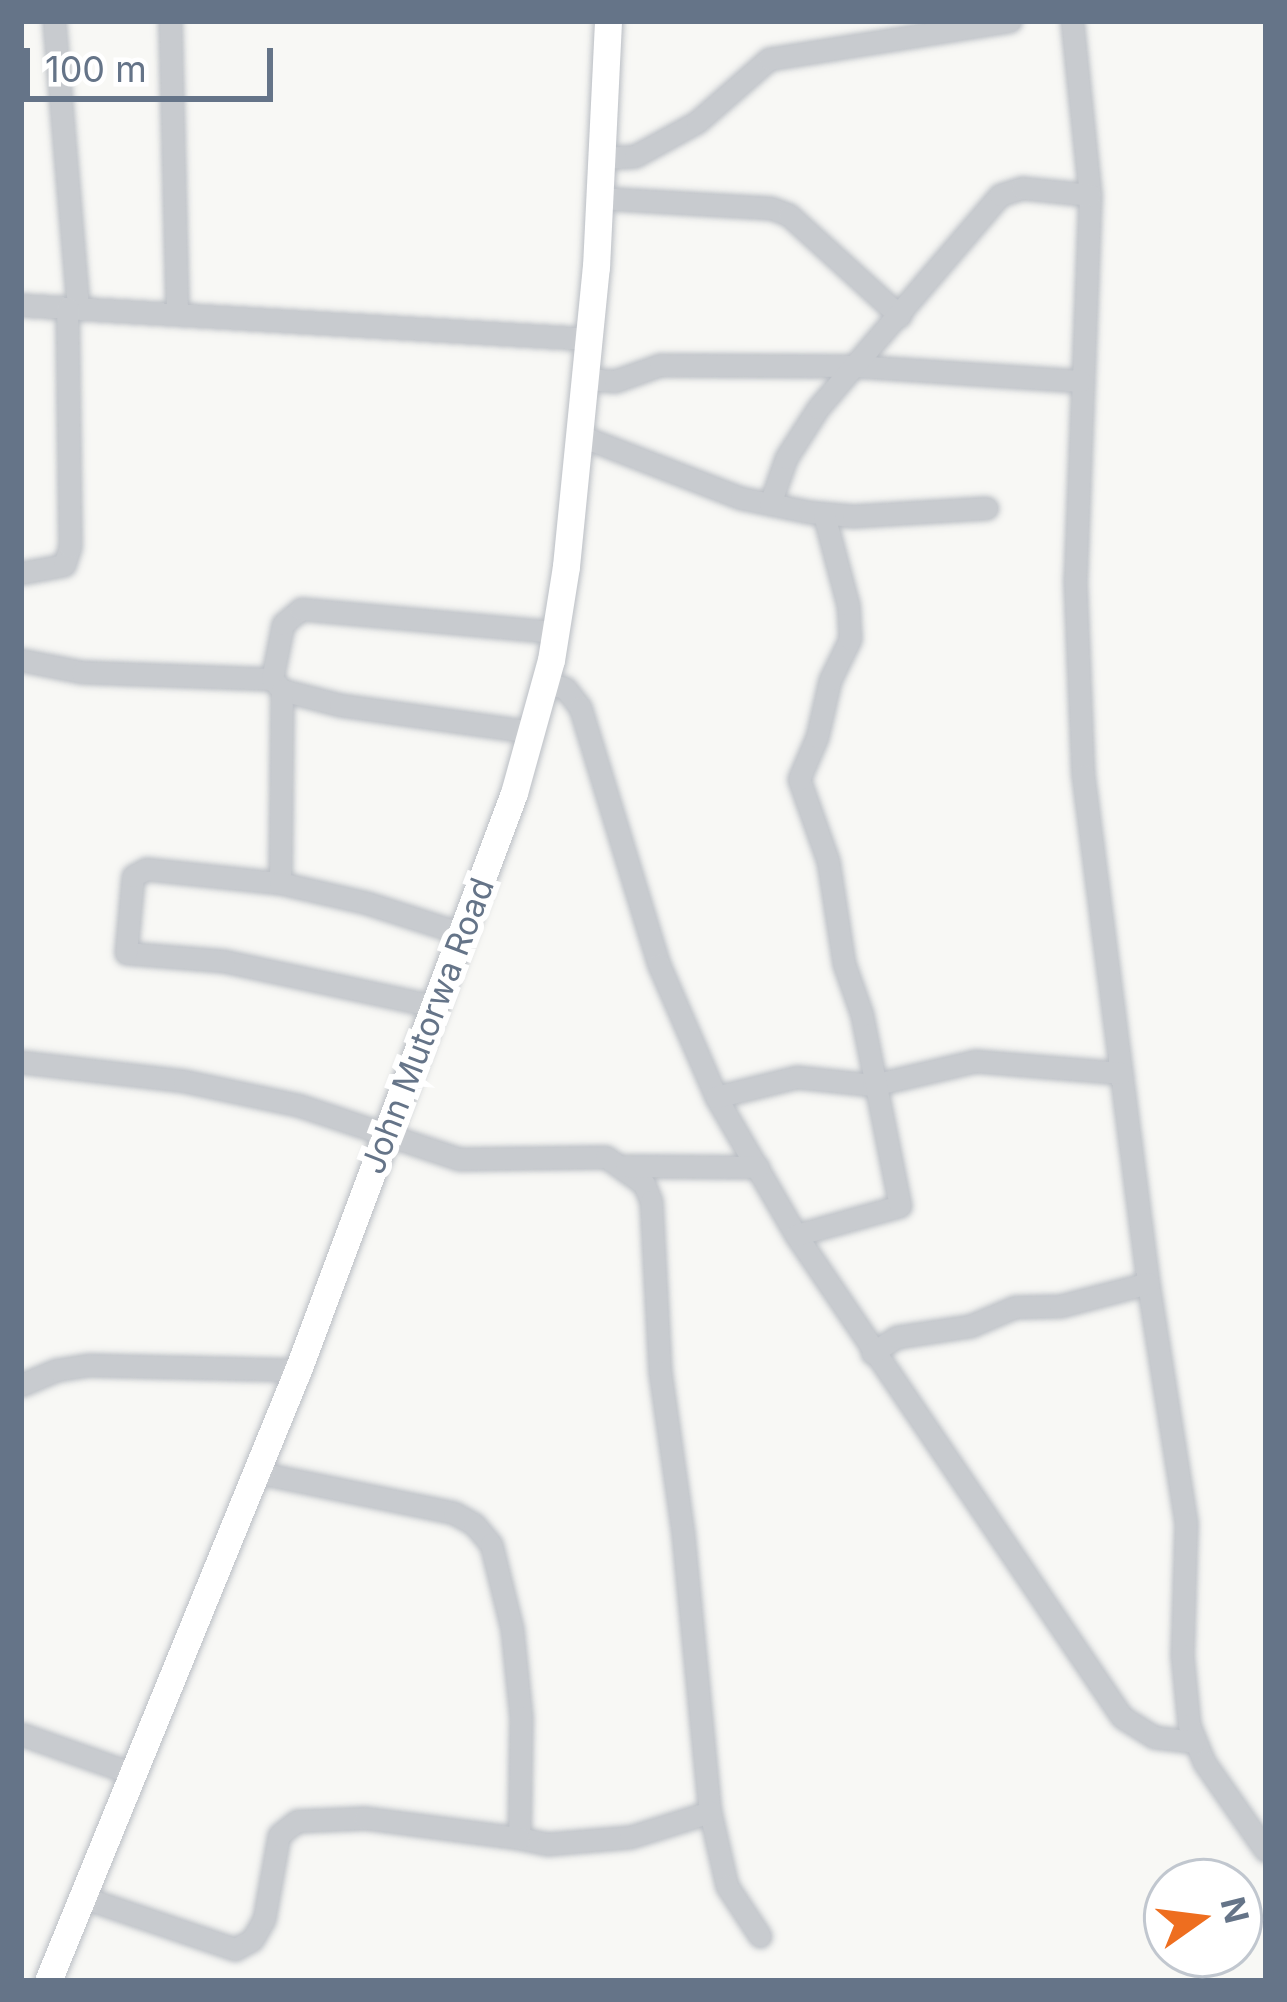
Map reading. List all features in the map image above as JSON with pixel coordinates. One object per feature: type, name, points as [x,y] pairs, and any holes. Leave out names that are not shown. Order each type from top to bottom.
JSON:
[{"type":"street","points":[[21,573],[64,565],[70,547],[72,308],[54,21]]},
{"type":"street","points":[[170,21],[177,312]]},
{"type":"street","name":"John Mutorwa Road","points":[[48,1981],[298,1370],[463,934],[546,683],[590,340],[608,21]]},
{"type":"street","points":[[601,158],[635,156],[697,122],[769,59],[1010,21]]},
{"type":"street","points":[[1072,21],[1090,195],[1075,580],[1083,775],[1148,1283],[1186,1523],[1182,1655],[1194,1742],[1266,1851]]},
{"type":"street","points":[[770,504],[798,435],[1000,195],[1022,188],[1090,195]]},
{"type":"street","points":[[599,198],[770,208],[789,215],[900,316]]},
{"type":"street","points":[[21,305],[590,340]]},
{"type":"street","points":[[586,379],[615,381],[659,365],[855,366],[1081,381]]},
{"type":"street","points":[[581,436],[770,504],[824,514],[987,508]]},
{"type":"street","points":[[796,1235],[900,1206],[828,861],[799,779],[851,630],[824,514]]},
{"type":"street","points":[[280,883],[277,685],[283,624],[301,609],[556,632]]},
{"type":"street","points":[[21,660],[82,672],[277,685],[340,705],[532,732]]},
{"type":"street","points":[[546,683],[572,694],[589,727],[646,932],[716,1097],[796,1235],[1122,1717],[1154,1737],[1194,1742]]},
{"type":"street","points":[[434,1006],[224,961],[126,953],[130,884],[137,871],[280,883],[368,903],[463,934]]},
{"type":"street","points":[[716,1097],[796,1077],[872,1085],[975,1061],[1122,1073]]},
{"type":"street","points":[[21,1062],[184,1081],[298,1105],[459,1160],[605,1157],[626,1166],[644,1184],[651,1201],[660,1372],[683,1534],[710,1812],[727,1886],[760,1936]]},
{"type":"street","points":[[626,1166],[758,1167]]},
{"type":"street","points":[[872,1353],[897,1336],[970,1327],[1015,1307],[1060,1306],[1148,1283]]},
{"type":"street","points":[[21,1385],[57,1370],[89,1366],[298,1370]]},
{"type":"street","points":[[255,1472],[454,1513],[474,1524],[491,1544],[512,1629],[521,1717],[519,1838]]},
{"type":"street","points":[[21,1734],[130,1773]]},
{"type":"street","points":[[82,1897],[235,1949],[252,1940],[264,1919],[279,1835],[297,1821],[342,1816],[547,1844],[630,1837],[710,1812]]}]
